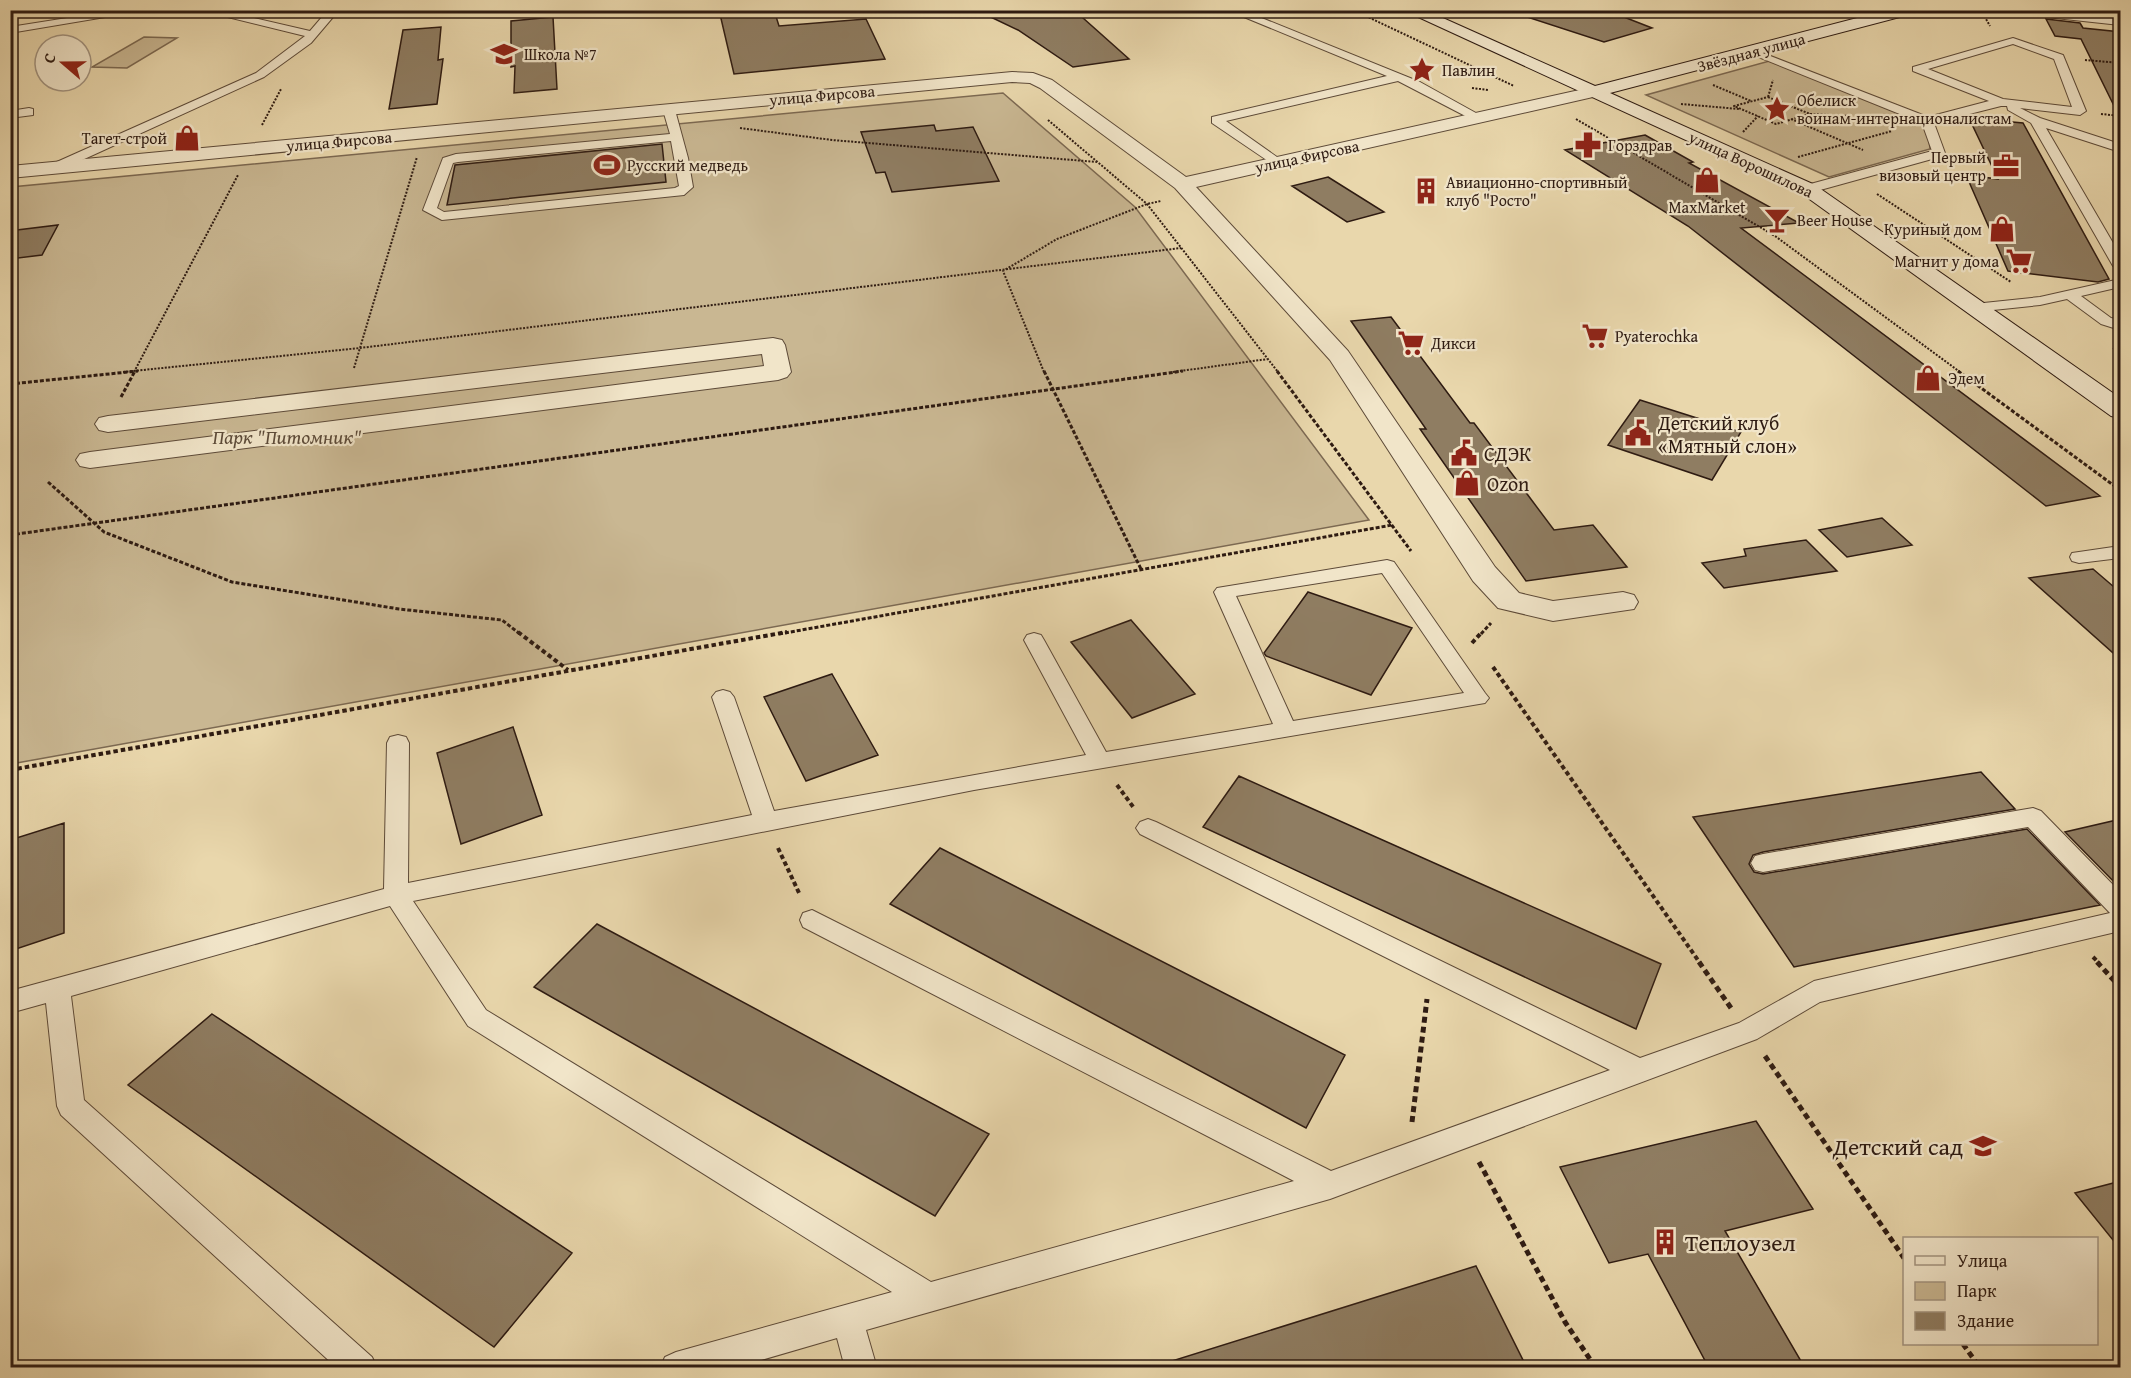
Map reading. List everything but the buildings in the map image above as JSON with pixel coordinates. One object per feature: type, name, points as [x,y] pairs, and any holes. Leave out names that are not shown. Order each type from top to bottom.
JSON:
[{"type":"street","name":"улица Ворошилова","points":[[1411,10],[1808,189],[2121,410]]},
{"type":"street","name":"Звёздная улица","points":[[1593,92],[1909,10]]},
{"type":"street","name":"улица Фирсова","points":[[10,172],[1012,77],[1033,78],[1046,84],[1187,189],[1278,162],[1593,92]]},
{"type":"street","points":[[1187,189],[1339,356],[1484,574],[1509,601],[1552,611],[1623,602]]},
{"type":"street","points":[[90,460],[778,372],[773,345],[345,398],[108,424]]},
{"type":"street","points":[[579,369],[579,398]]},
{"type":"street","points":[[337,429],[345,398]]},
{"type":"lane","points":[[10,30],[142,10]]},
{"type":"lane","points":[[204,10],[313,35]]},
{"type":"lane","points":[[54,168],[260,75],[313,35],[334,10]]},
{"type":"lane","points":[[1232,10],[1400,77],[1479,118]]},
{"type":"lane","points":[[2009,10],[2121,22]]},
{"type":"lane","points":[[1751,52],[1927,121],[2001,102],[2080,111],[2059,57],[2013,41],[1917,69],[2001,102],[2036,121],[2121,148]]},
{"type":"lane","points":[[1278,162],[1216,120],[1400,77]]},
{"type":"lane","points":[[669,110],[685,166],[686,187],[679,192],[442,216],[430,210],[447,161],[456,158],[676,138]]},
{"type":"lane","points":[[10,115],[29,112]]},
{"type":"lane","points":[[1808,189],[1939,153],[1927,121]]},
{"type":"lane","points":[[2036,121],[2121,266]]},
{"type":"lane","points":[[1974,308],[2040,301],[2121,283]]},
{"type":"lane","points":[[2069,294],[2106,321],[2121,325]]},
{"type":"lane","points":[[2079,558],[2121,552]]},
{"type":"lane","points":[[10,1002],[396,895],[766,821],[1100,761],[1478,698],[1388,566],[1224,592],[1286,729]]},
{"type":"lane","points":[[1034,640],[1100,761]]},
{"type":"lane","points":[[723,697],[766,821]]},
{"type":"lane","points":[[398,743],[396,895],[477,1018],[927,1297]]},
{"type":"lane","points":[[1762,863],[2032,817],[2121,907]]},
{"type":"lane","points":[[1149,828],[1639,1071]]},
{"type":"lane","points":[[812,920],[1330,1185]]},
{"type":"lane","points":[[676,1368],[1330,1185],[1748,1031],[1814,992],[2121,921]]},
{"type":"lane","points":[[57,988],[71,1106],[362,1368]]},
{"type":"lane","points":[[848,1320],[861,1368]]},
{"type":"path","points":[[1353,10],[1518,88]]},
{"type":"path","points":[[2059,57],[2121,63]]},
{"type":"path","points":[[249,150],[284,82],[281,60]]},
{"type":"path","points":[[1705,82],[1752,101]]},
{"type":"path","points":[[1768,97],[1810,114],[1776,124],[1743,110],[1734,106],[1768,97]]},
{"type":"path","points":[[1696,111],[1677,103],[1743,110]]},
{"type":"path","points":[[1568,115],[1775,236],[2121,490]]},
{"type":"path","points":[[1734,128],[1743,132],[1758,116]]},
{"type":"path","points":[[1046,118],[1147,204],[1268,359],[1413,554]]},
{"type":"path","points":[[1791,119],[1897,165]]},
{"type":"path","points":[[1927,121],[1797,157],[1886,199],[2040,301]]},
{"type":"path","points":[[733,127],[832,140],[1098,162]]},
{"type":"path","points":[[345,398],[417,156]]},
{"type":"path","points":[[120,399],[238,175]]},
{"type":"path","points":[[1003,271],[1057,239],[1187,189]]},
{"type":"path","points":[[10,384],[360,348],[1181,248]]},
{"type":"path","points":[[1003,271],[1051,388],[1141,569]]},
{"type":"path","points":[[2112,347],[2121,352]]},
{"type":"path","points":[[10,535],[1268,359]]},
{"type":"path","points":[[48,482],[104,532],[232,582],[399,609],[502,620],[568,670]]},
{"type":"path","points":[[10,770],[1392,525]]},
{"type":"path","points":[[1468,632],[1475,642]]},
{"type":"path","points":[[1489,662],[1903,1255]]},
{"type":"path","points":[[1100,761],[1149,828]]},
{"type":"path","points":[[766,821],[812,920]]},
{"type":"path","points":[[2070,932],[2121,987]]},
{"type":"path","points":[[1408,1156],[1431,968]]},
{"type":"path","points":[[1465,1135],[1565,1322],[1596,1368]]},
{"type":"path","points":[[1965,1345],[1980,1368]]},
{"type":"green space","points":[[144,37],[177,38],[127,68],[93,66]]},
{"type":"green space","points":[[1773,60],[1927,121],[1930,149],[1829,177],[1646,95]]},
{"type":"green space","name":"Парк \"Питомник\"","points":[[1003,93],[1135,207],[1369,520],[11,764],[11,187]]},
{"type":"place","name":"Школа №7","points":[[504,54]]},
{"type":"place","name":"Павлин","points":[[1422,70]]},
{"type":"place","name":"Обелиск воинам-интернационалистам","points":[[1777,109]]},
{"type":"place","name":"Тагет-строй","points":[[187,138]]},
{"type":"place","name":"Горздрав","points":[[1588,145]]},
{"type":"place","name":"Русский медведь","points":[[607,165]]},
{"type":"place","name":"Первый визовый центр","points":[[2006,166]]},
{"type":"place","name":"MaxMarket","points":[[1707,180]]},
{"type":"place","name":"Авиационно-спортивный клуб \"Росто\"","points":[[1426,191]]},
{"type":"place","name":"Beer House","points":[[1777,220]]},
{"type":"place","name":"Куриный дом","points":[[2002,229]]},
{"type":"place","name":"Магнит у дома","points":[[2019,261]]},
{"type":"place","name":"Pyaterochka","points":[[1595,336]]},
{"type":"place","name":"Дикси","points":[[1411,343]]},
{"type":"place","name":"Эдем","points":[[1928,378]]},
{"type":"place","name":"Детский клуб «Мятный слон»","points":[[1638,433]]},
{"type":"place","name":"СДЭК","points":[[1464,453]]},
{"type":"place","name":"Ozon","points":[[1467,483]]},
{"type":"place","name":"Детский сад","points":[[1983,1146]]},
{"type":"place","name":"Теплоузел","points":[[1665,1242]]}]
